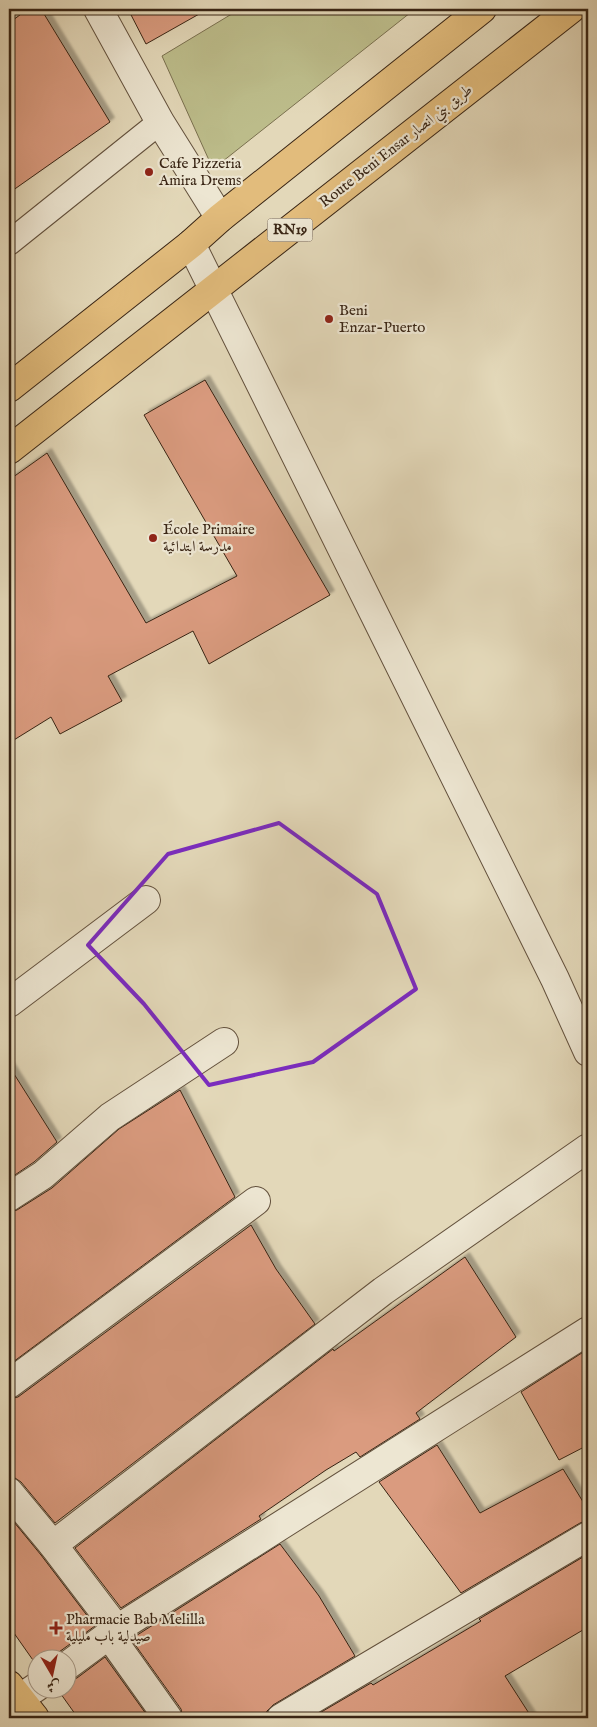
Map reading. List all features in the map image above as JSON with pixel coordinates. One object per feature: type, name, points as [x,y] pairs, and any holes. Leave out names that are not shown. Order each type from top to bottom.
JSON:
[{"type":"highway","points":[[9,388],[482,9]]},
{"type":"highway","name":"Route Beni Ensar طريق بني انصار","points":[[9,450],[571,9]]},
{"type":"street","points":[[98,9],[160,122],[220,218]]},
{"type":"street","points":[[191,244],[555,979],[588,1052]]},
{"type":"street","points":[[9,1003],[146,900]]},
{"type":"street","points":[[9,1196],[43,1175],[110,1117],[224,1042]]},
{"type":"street","points":[[53,1545],[383,1291],[588,1148]]},
{"type":"street","points":[[9,1384],[256,1201]]},
{"type":"street","points":[[78,1658],[113,1632],[588,1331]]},
{"type":"street","points":[[9,1492],[53,1545],[113,1632],[168,1718]]},
{"type":"street","points":[[281,1718],[588,1536]]},
{"type":"lane","points":[[9,243],[160,122]]},
{"type":"highlighted area","points":[[279,823],[377,894],[416,989],[313,1062],[209,1085],[144,1004],[88,945],[168,854]]},
{"type":"green space","points":[[238,9],[415,9],[213,169],[162,56]]},
{"type":"building","points":[[28,9],[41,9],[110,122],[9,193],[9,23]]},
{"type":"building","points":[[128,9],[208,9],[146,44]]},
{"type":"building","name":"École Primaire مدرسة ابتدائية","points":[[205,380],[330,595],[209,664],[193,631],[108,676],[122,701],[60,734],[51,717],[9,743],[9,480],[47,453],[146,623],[237,576],[144,415]]},
{"type":"building","points":[[9,1066],[57,1142],[34,1162],[9,1179]]},
{"type":"building","points":[[180,1090],[235,1197],[9,1365],[9,1212],[17,1210],[52,1188],[119,1129]]},
{"type":"building","points":[[251,1225],[276,1269],[315,1324],[55,1523],[21,1482],[9,1477],[9,1399],[18,1397]]},
{"type":"building","points":[[465,1257],[516,1337],[416,1413],[420,1419],[360,1457],[356,1452],[326,1470],[259,1516],[261,1519],[121,1608],[75,1548],[333,1349],[334,1351]]},
{"type":"building","points":[[588,1349],[588,1445],[559,1460],[521,1392]]},
{"type":"building","points":[[437,1445],[480,1513],[563,1469],[588,1510],[588,1520],[461,1593],[379,1482]]},
{"type":"building","points":[[9,1516],[95,1626],[62,1650],[28,1650],[28,1653],[9,1626]]},
{"type":"building","points":[[280,1544],[319,1596],[355,1656],[273,1705],[267,1711],[265,1718],[183,1718],[181,1709],[131,1639]]},
{"type":"building","points":[[588,1554],[588,1627],[505,1676],[532,1718],[311,1718],[371,1683],[373,1685],[481,1621],[479,1619]]},
{"type":"building","points":[[105,1657],[149,1718],[78,1718],[65,1700],[78,1700],[78,1677]]},
{"type":"place","name":"Cafe Pizzeria Amira Drems","points":[[149,172]]},
{"type":"place","name":"Beni Enzar-Puerto","points":[[329,319]]},
{"type":"place","name":"École Primaire مدرسة ابتدائية","points":[[153,538]]},
{"type":"place","name":"Pharmacie Bab Melilla صيدلية باب مليلية","points":[[56,1628]]}]
